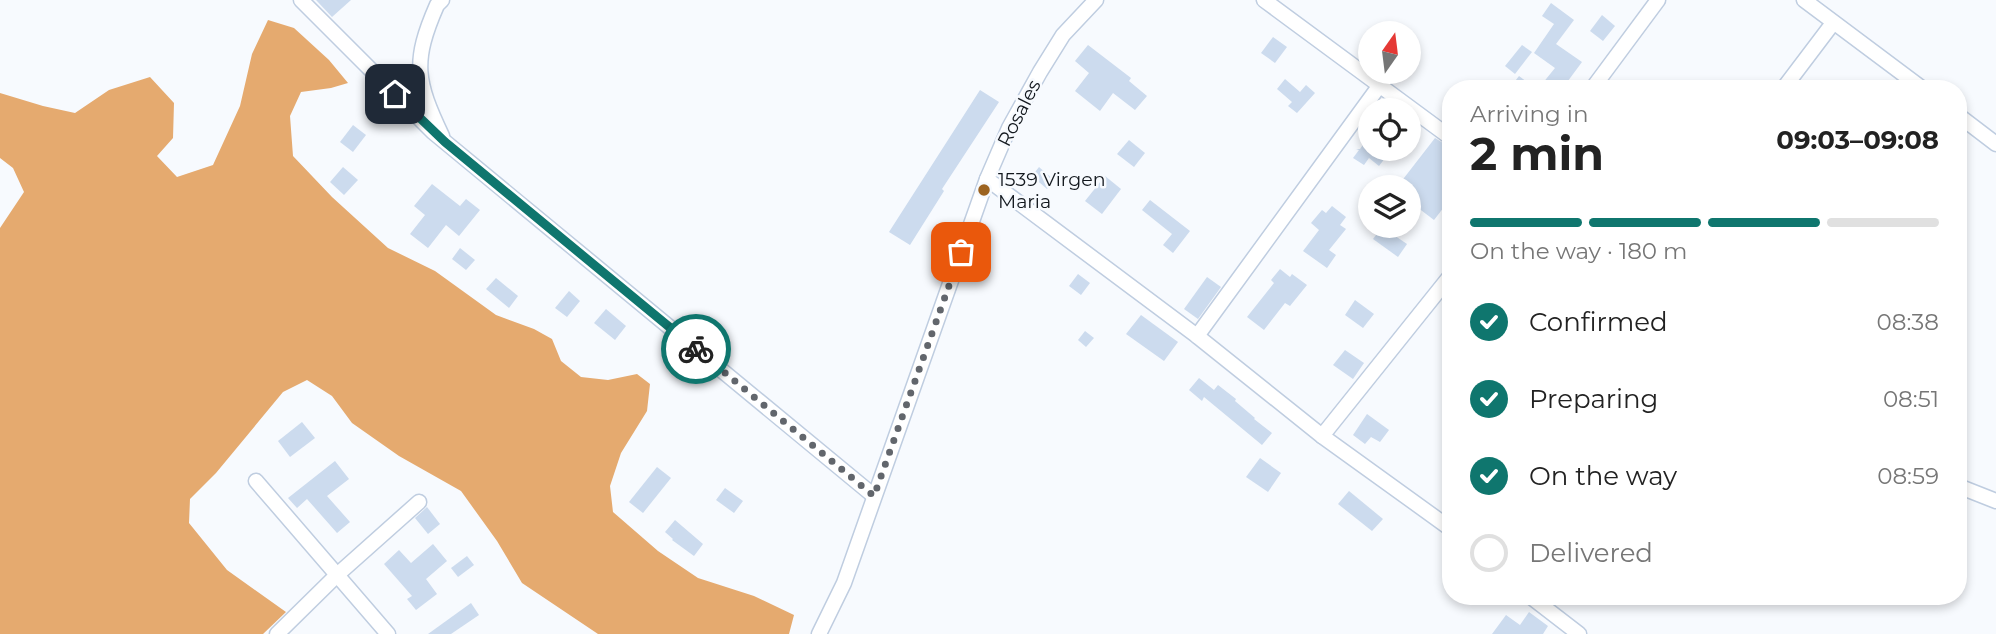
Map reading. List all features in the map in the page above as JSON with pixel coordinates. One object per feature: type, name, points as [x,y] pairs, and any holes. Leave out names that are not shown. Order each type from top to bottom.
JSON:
[{"type":"street","points":[[301,0],[445,142],[874,496]]},
{"type":"street","points":[[442,0],[437,5],[421,44],[419,66],[421,86],[445,142]]},
{"type":"street","name":"Rosales","points":[[819,634],[844,583],[987,179],[1009,128],[1063,35],[1096,0]]},
{"type":"street","points":[[1264,0],[1442,131]]},
{"type":"street","points":[[1599,80],[1658,0]]},
{"type":"street","points":[[1804,0],[1911,80]]},
{"type":"street","points":[[1790,80],[1833,23]]},
{"type":"street","points":[[1197,336],[1380,85]]},
{"type":"street","points":[[1967,123],[1996,144]]},
{"type":"street","points":[[987,179],[1197,336],[1322,436],[1442,523]]},
{"type":"street","points":[[1322,436],[1442,286]]},
{"type":"street","points":[[256,481],[388,634]]},
{"type":"street","points":[[1967,490],[1996,501]]},
{"type":"street","points":[[277,634],[337,575],[419,502]]},
{"type":"street","points":[[1541,605],[1579,634]]},
{"type":"shaded area","points":[[268,20],[294,28],[329,60],[348,83],[301,92],[290,116],[293,156],[332,197],[388,248],[435,271],[496,315],[534,329],[552,339],[561,361],[581,377],[608,380],[637,374],[650,384],[647,411],[621,453],[610,486],[613,512],[658,551],[698,578],[754,596],[794,615],[789,634],[598,634],[522,583],[497,541],[461,491],[399,456],[352,423],[332,396],[307,380],[283,392],[216,473],[190,499],[189,523],[227,570],[286,612],[263,634],[0,634],[0,228],[24,192],[13,168],[0,158],[0,93],[75,113],[109,90],[150,77],[174,103],[173,138],[157,156],[177,177],[213,165],[240,106],[252,54]]},
{"type":"building","points":[[316,0],[351,0],[332,17]]},
{"type":"building","points":[[1551,3],[1574,20],[1556,44],[1582,62],[1569,80],[1545,80],[1555,68],[1534,53],[1554,24],[1542,16]]},
{"type":"building","points":[[1602,15],[1615,26],[1603,41],[1590,31]]},
{"type":"building","points":[[1273,37],[1287,47],[1275,63],[1261,53]]},
{"type":"building","points":[[1088,45],[1131,78],[1129,81],[1147,96],[1135,110],[1113,93],[1100,111],[1075,91],[1089,73],[1075,61]]},
{"type":"building","points":[[1522,45],[1532,52],[1515,74],[1505,66]]},
{"type":"building","points":[[1285,79],[1300,92],[1306,85],[1315,93],[1297,113],[1288,106],[1292,102],[1277,89]]},
{"type":"building","points":[[980,90],[999,102],[942,189],[944,191],[910,245],[889,232]]},
{"type":"building","points":[[353,125],[366,135],[353,152],[340,142]]},
{"type":"building","points":[[1435,138],[1442,142],[1442,210],[1434,220],[1421,210],[1421,175],[1406,175],[1417,161],[1421,161],[1421,156]]},
{"type":"building","points":[[1129,140],[1145,153],[1134,167],[1117,154]]},
{"type":"building","points":[[1358,151],[1358,161],[1367,161],[1364,165],[1353,158]]},
{"type":"building","points":[[343,167],[358,180],[344,195],[330,182]]},
{"type":"building","points":[[1039,167],[1054,180],[1047,189],[1032,176]]},
{"type":"building","points":[[1105,176],[1121,189],[1102,214],[1085,201]]},
{"type":"building","points":[[432,184],[460,206],[466,199],[480,210],[459,236],[446,225],[428,248],[410,234],[425,215],[414,206]]},
{"type":"building","points":[[1150,200],[1190,231],[1173,253],[1163,245],[1172,234],[1142,210]]},
{"type":"building","points":[[1332,206],[1346,217],[1340,225],[1346,229],[1329,250],[1336,255],[1327,268],[1303,251],[1319,230],[1311,223],[1322,210],[1326,213]]},
{"type":"building","points":[[1398,238],[1407,244],[1398,257],[1373,239]]},
{"type":"building","points":[[460,248],[475,260],[466,270],[452,259]]},
{"type":"building","points":[[1280,269],[1307,285],[1290,306],[1285,303],[1264,330],[1247,317],[1274,283],[1271,280]]},
{"type":"building","points":[[1078,274],[1090,283],[1081,295],[1069,286]]},
{"type":"building","points":[[1207,277],[1221,287],[1198,319],[1184,309]]},
{"type":"building","points":[[496,278],[518,296],[509,308],[486,289]]},
{"type":"building","points":[[569,291],[580,301],[567,317],[555,308]]},
{"type":"building","points":[[1355,300],[1374,314],[1363,328],[1345,315]]},
{"type":"building","points":[[606,309],[626,326],[615,340],[594,323]]},
{"type":"building","points":[[1141,315],[1178,342],[1164,361],[1126,334]]},
{"type":"building","points":[[1085,331],[1094,338],[1086,347],[1078,340]]},
{"type":"building","points":[[1345,350],[1364,363],[1353,379],[1333,365]]},
{"type":"building","points":[[1199,378],[1214,390],[1218,385],[1272,433],[1262,445],[1204,397],[1202,401],[1189,390]]},
{"type":"building","points":[[1367,414],[1389,430],[1380,442],[1371,437],[1365,444],[1353,435]]},
{"type":"building","points":[[302,422],[315,438],[290,457],[278,441]]},
{"type":"building","points":[[1260,458],[1281,473],[1268,492],[1246,477]]},
{"type":"building","points":[[335,461],[349,479],[327,496],[350,522],[337,533],[307,499],[297,508],[288,498]]},
{"type":"building","points":[[657,467],[671,478],[643,513],[629,502]]},
{"type":"building","points":[[725,488],[743,501],[734,513],[716,500]]},
{"type":"building","points":[[1349,491],[1383,519],[1372,531],[1338,504]]},
{"type":"building","points":[[427,507],[440,524],[428,534],[415,518]]},
{"type":"building","points":[[675,520],[703,544],[694,556],[665,532]]},
{"type":"building","points":[[433,544],[447,561],[426,579],[437,594],[416,610],[407,599],[412,596],[384,564],[399,550],[411,563]]},
{"type":"building","points":[[467,556],[474,565],[458,577],[451,568]]},
{"type":"building","points":[[471,603],[479,615],[451,634],[428,634]]},
{"type":"building","points":[[1529,612],[1548,626],[1543,634],[1492,634],[1506,615],[1520,625]]},
{"type":"way so far","points":[[696,349],[874,496],[961,252]]},
{"type":"place","name":"1539 Virgen Maria","points":[[984,190]]},
{"type":"route","points":[[395,94],[433,132],[696,349]]}]
